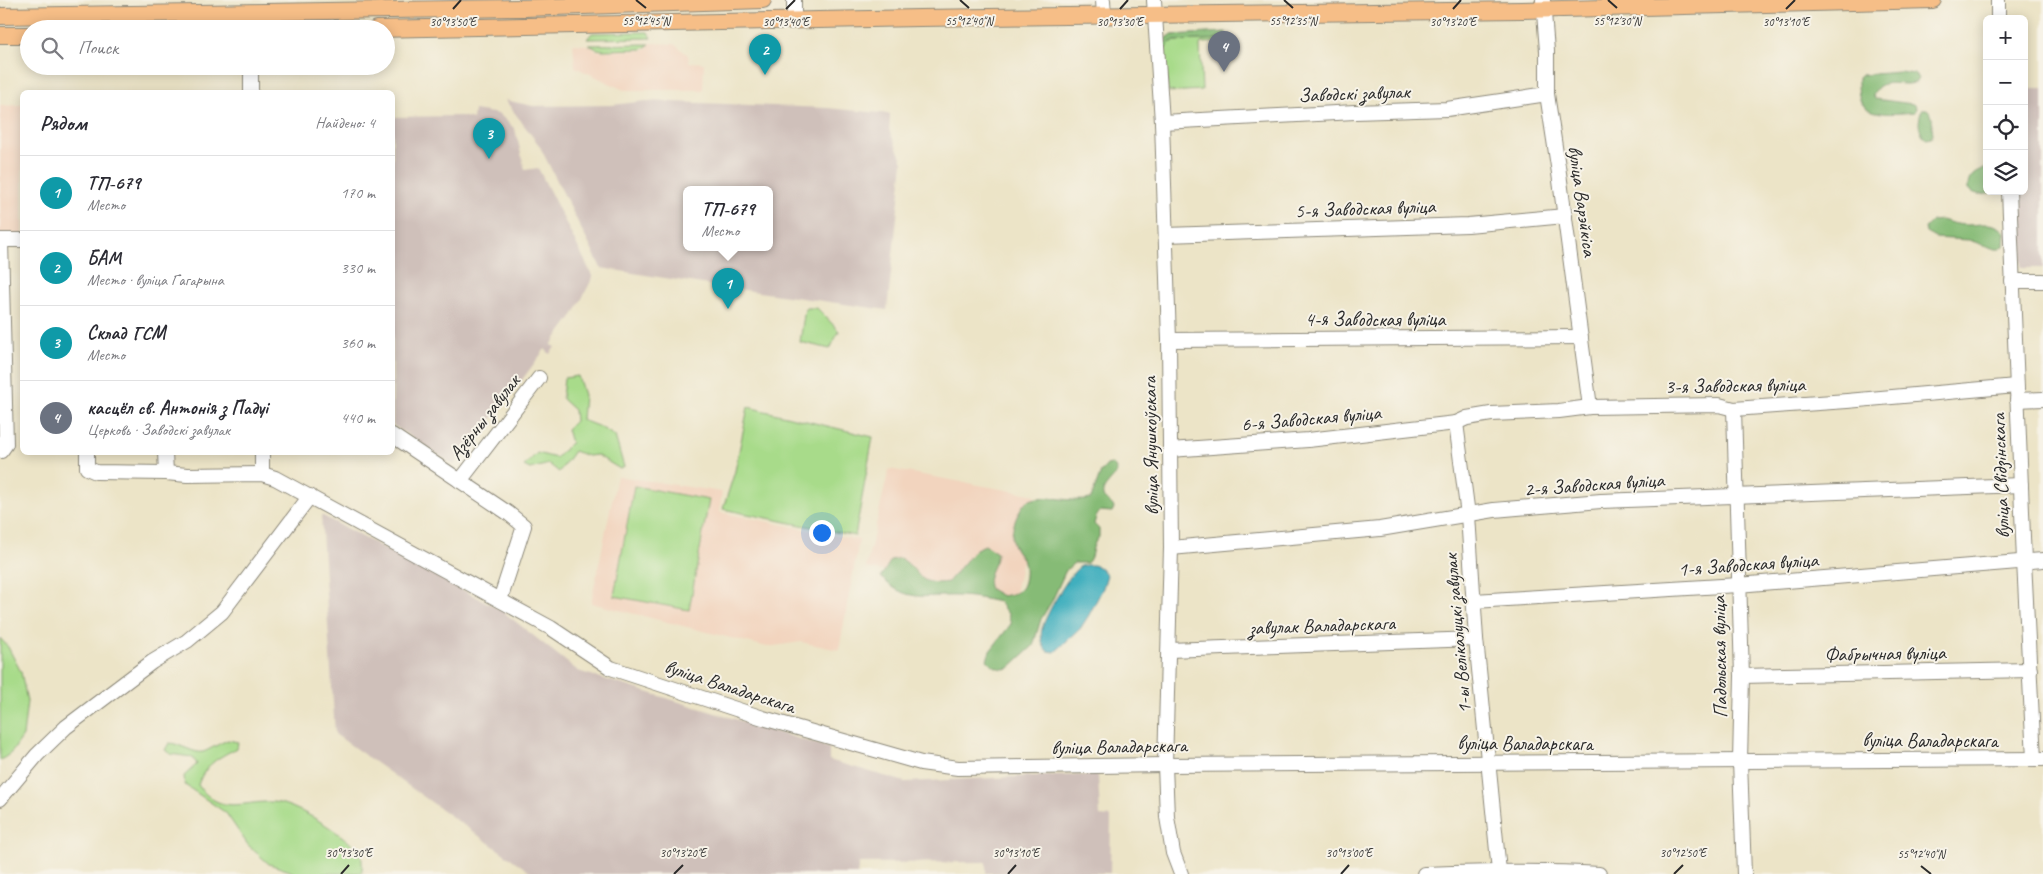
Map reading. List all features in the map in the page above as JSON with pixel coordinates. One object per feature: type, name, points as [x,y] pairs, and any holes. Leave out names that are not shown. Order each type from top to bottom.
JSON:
[{"type":"main road","points":[[143,20],[305,5],[401,10],[533,8],[763,0]]},
{"type":"main road","points":[[395,28],[794,21],[1104,8],[1933,0]]},
{"type":"main road","points":[[0,16],[106,20]]},
{"type":"main road","points":[[0,35],[20,35]]},
{"type":"street","points":[[794,0],[794,21]]},
{"type":"street","points":[[1998,0],[1998,15]]},
{"type":"street","name":"вуліца Варэйкіса","points":[[1544,5],[1547,94],[1590,407]]},
{"type":"street","name":"вуліца Янушкоўскага","points":[[1154,8],[1162,122],[1169,340],[1171,548],[1165,765],[1167,816],[1173,853],[1181,874]]},
{"type":"street","points":[[401,10],[401,28]]},
{"type":"street","points":[[251,75],[252,90]]},
{"type":"street","name":"Заводскі завулак","points":[[1162,122],[1447,109],[1547,94]]},
{"type":"street","name":"вуліца Свідзінскага","points":[[2009,195],[2024,561],[2030,670],[2039,759]]},
{"type":"street","name":"5-я Заводская вуліца","points":[[1166,235],[1468,225],[1565,216]]},
{"type":"street","points":[[2,451],[6,444],[1,240],[20,240]]},
{"type":"street","points":[[2012,281],[2043,281]]},
{"type":"street","name":"4-я Заводская вуліца","points":[[1169,340],[1581,337]]},
{"type":"street","name":"Азёрны завулак","points":[[460,481],[539,378]]},
{"type":"street","name":"3-я Заводская вуліца","points":[[1456,423],[1467,418],[1490,414],[1559,411],[1590,407],[1719,405],[1734,409],[1847,402],[2016,386]]},
{"type":"street","points":[[2017,400],[2043,399]]},
{"type":"street","name":"Падольская вуліца","points":[[1734,409],[1742,676],[1740,761],[1744,874]]},
{"type":"street","name":"6-я Заводская вуліца","points":[[1170,450],[1308,440],[1456,423]]},
{"type":"street","name":"1-ы Велікалуцкі завулак","points":[[1456,423],[1468,515],[1476,639],[1499,871]]},
{"type":"street","name":"Азёрны завулак","points":[[395,437],[508,513],[524,526],[500,600]]},
{"type":"street","points":[[86,455],[87,468],[96,472],[187,475],[262,474],[262,455]]},
{"type":"street","points":[[165,455],[166,473]]},
{"type":"street","name":"вуліца Валадарскага","points":[[262,474],[275,478],[310,496],[551,628],[611,668],[763,718],[913,761],[958,768],[2039,759]]},
{"type":"street","name":"2-я Заводская вуліца","points":[[1171,548],[1380,529],[1494,510],[1601,501],[2021,485]]},
{"type":"street","points":[[0,799],[37,755],[73,722],[152,662],[187,642],[222,612],[310,496]]},
{"type":"street","name":"1-я Заводская вуліца","points":[[1474,601],[1738,585],[2043,560]]},
{"type":"street","name":"завулак Валадарскага","points":[[1169,650],[1476,639]]},
{"type":"street","name":"Фабрычная вуліца","points":[[1742,676],[2030,670]]},
{"type":"street","points":[[1424,874],[1499,871],[1600,874]]},
{"type":"shaded area","points":[[651,43],[674,44],[688,55],[689,62],[704,63],[703,90],[624,90],[575,67],[573,44],[588,45],[596,50],[603,51],[645,50]]},
{"type":"shaded area","points":[[2028,89],[2043,89],[2043,268],[2021,268],[2019,195],[2028,195]]},
{"type":"shaded area","points":[[505,100],[533,106],[612,105],[646,101],[827,108],[890,114],[889,130],[903,162],[887,310],[601,268],[539,145]]},
{"type":"shaded area","points":[[20,105],[20,237],[0,237],[0,106]]},
{"type":"shaded area","points":[[474,110],[499,114],[515,129],[525,170],[538,168],[593,277],[574,314],[551,345],[555,347],[550,354],[545,349],[500,409],[464,450],[454,465],[395,426],[395,117],[461,116],[473,119]]},
{"type":"shaded area","points":[[889,469],[1035,495],[1014,598],[866,568]]},
{"type":"shaded area","points":[[617,476],[722,492],[719,512],[859,540],[839,650],[801,642],[767,647],[591,603]]},
{"type":"shaded area","points":[[321,515],[501,610],[578,671],[829,748],[829,760],[905,782],[1098,775],[1100,816],[1111,817],[1110,873],[986,873],[986,862],[859,863],[857,874],[533,874],[335,734]]},
{"type":"green space","points":[[648,32],[651,38],[587,39],[592,33]]},
{"type":"green space","points":[[1226,32],[1226,39],[1174,41],[1169,43],[1165,49],[1164,40],[1171,35]]},
{"type":"green space","points":[[1228,39],[1228,42],[1201,43],[1202,90],[1168,92],[1165,49],[1169,43],[1174,41]]},
{"type":"green space","points":[[650,44],[642,49],[603,50],[589,45]]},
{"type":"green space","points":[[1900,72],[1914,74],[1918,78],[1916,82],[1911,84],[1881,85],[1873,95],[1875,99],[1913,104],[1916,107],[1915,112],[1886,113],[1865,107],[1859,97],[1858,78],[1861,75]]},
{"type":"green space","points":[[1922,109],[1927,109],[1931,114],[1933,134],[1931,138],[1926,139],[1920,129],[1919,122]]},
{"type":"green space","points":[[1983,170],[1983,195],[1974,193],[1968,189],[1969,181],[1976,173]]},
{"type":"green space","points":[[1941,220],[1963,225],[1987,224],[1996,226],[2005,232],[2004,246],[2000,249],[1995,249],[1969,240],[1935,238],[1926,233],[1925,228],[1932,221]]},
{"type":"green space","points":[[805,308],[817,308],[839,331],[830,349],[800,342]]},
{"type":"green space","points":[[578,376],[584,395],[582,420],[600,427],[615,436],[624,467],[620,469],[597,455],[588,456],[574,451],[559,472],[549,464],[530,469],[524,466],[537,453],[556,458],[571,443],[567,429],[575,421],[574,410],[562,399],[564,378]]},
{"type":"green space","points":[[748,407],[873,437],[855,536],[723,509],[735,471]]},
{"type":"green space","points":[[1112,464],[1116,468],[1115,476],[1105,487],[1103,496],[1114,508],[1112,512],[1100,511],[1096,517],[1094,524],[1099,529],[1099,537],[1094,545],[1091,557],[1087,563],[1074,563],[1066,570],[1052,601],[1041,619],[1033,646],[1009,668],[997,667],[987,660],[990,651],[1011,624],[1008,614],[999,602],[967,597],[916,596],[899,591],[881,577],[891,560],[900,558],[924,580],[938,583],[948,582],[976,549],[985,545],[997,553],[988,579],[990,589],[1002,596],[1017,592],[1024,582],[1025,567],[1013,544],[1012,532],[1023,506],[1028,501],[1036,498],[1091,499],[1101,472],[1107,465]]},
{"type":"green space","points":[[634,486],[709,500],[689,610],[614,596]]},
{"type":"green space","points":[[0,638],[8,647],[21,672],[27,701],[23,736],[12,752],[0,761]]},
{"type":"green space","points":[[228,740],[238,742],[237,748],[213,762],[204,772],[198,785],[207,795],[215,801],[232,805],[261,802],[281,803],[320,821],[345,838],[354,847],[361,856],[362,873],[295,874],[269,864],[248,845],[226,813],[185,785],[184,776],[197,764],[192,757],[170,754],[165,750],[169,743],[203,752]]},
{"type":"water","points":[[1093,565],[1101,568],[1107,575],[1103,588],[1089,615],[1080,629],[1055,652],[1047,651],[1041,637],[1041,632],[1053,605],[1076,570],[1081,566]]},
{"type":"place","name":"касцёл св. Антонія з Падуі","points":[[1224,72]]},
{"type":"place","name":"БАМ","points":[[765,75]]},
{"type":"place","name":"Склад ГСМ","points":[[489,159]]},
{"type":"place","name":"ТП-679","points":[[728,309]]}]
